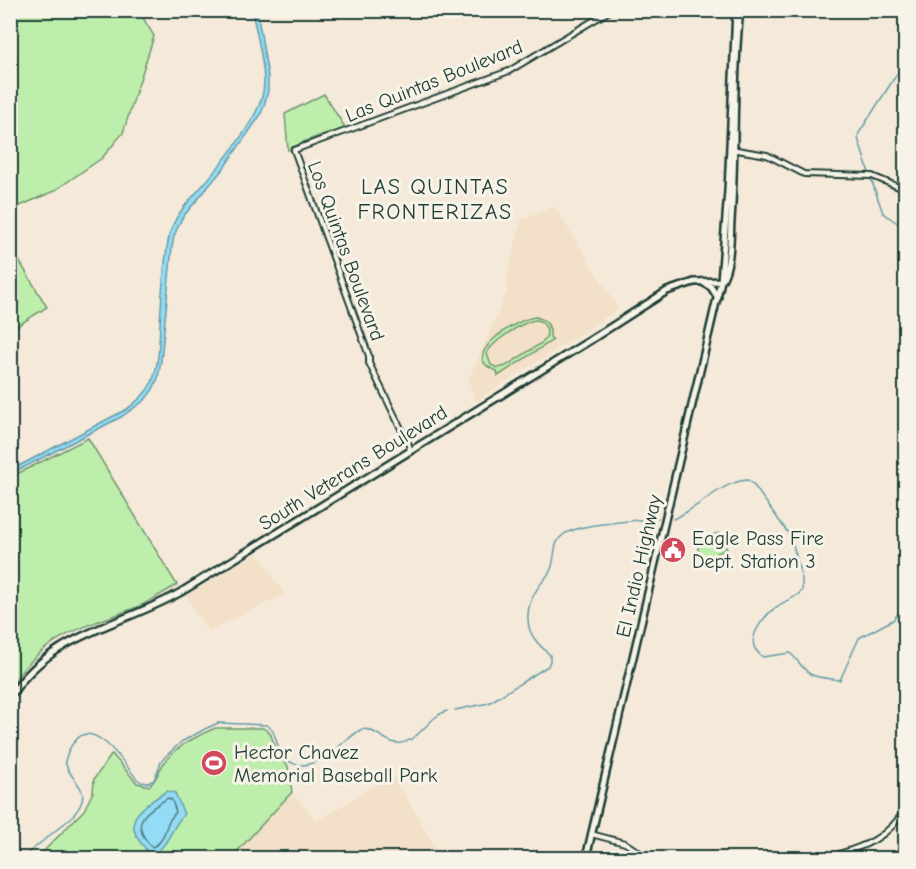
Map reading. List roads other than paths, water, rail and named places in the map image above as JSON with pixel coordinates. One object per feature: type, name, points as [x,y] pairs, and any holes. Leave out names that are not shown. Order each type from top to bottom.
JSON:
[{"type":"main road","name":"El Indio Highway","points":[[586,858],[718,298],[732,149],[738,10]]},
{"type":"main road","points":[[700,281],[711,287],[718,298]]},
{"type":"main road","name":"South Veterans Boulevard","points":[[10,697],[35,667],[62,646],[172,596],[410,452],[667,291],[682,284],[721,281]]},
{"type":"street","name":"Las Quintas Boulevard","points":[[294,150],[509,71],[611,10]]},
{"type":"street","points":[[732,149],[770,157],[804,174],[872,176],[906,190]]},
{"type":"street","name":"Los Quintas Boulevard","points":[[294,150],[369,357],[369,363],[409,445],[410,452]]},
{"type":"street","points":[[826,858],[862,848],[877,840],[894,825],[906,807]]},
{"type":"street","points":[[591,834],[625,843],[648,858]]},
{"type":"water","points":[[252,11],[257,11],[268,76],[268,91],[260,116],[223,169],[182,218],[174,236],[161,361],[153,389],[145,400],[121,417],[11,474],[11,470],[127,409],[144,394],[152,382],[157,361],[164,269],[171,229],[183,209],[239,140],[255,114],[263,92],[262,63]]},
{"type":"water","points":[[167,791],[175,793],[184,814],[166,842],[152,856],[136,834],[135,819],[146,805]]},
{"type":"waterway","points":[[869,173],[858,138],[859,133],[906,60]]},
{"type":"waterway","points":[[871,179],[883,213],[906,229]]},
{"type":"waterway","points":[[673,519],[729,485],[748,480],[753,484],[791,537],[802,579],[802,591],[774,609],[760,623],[753,641],[754,646],[763,657],[790,653],[814,676],[840,680],[859,638],[893,620],[906,604]]},
{"type":"waterway","points":[[455,710],[489,703],[548,666],[550,655],[540,646],[530,630],[528,610],[538,588],[551,569],[557,542],[563,535],[582,528],[609,523],[658,518]]},
{"type":"waterway","points":[[22,858],[71,818],[79,808],[82,793],[65,761],[72,744],[84,735],[92,735],[101,739],[110,746],[137,779],[148,783],[154,780],[165,757],[181,742],[218,723],[267,725],[273,731],[282,754],[291,763],[301,765],[323,758],[362,729],[372,731],[391,742],[408,741],[447,711]]},
{"type":"place","name":"Eagle Pass Fire Dept. Station 3","points":[[673,550]]},
{"type":"place","name":"Hector Chavez Memorial Baseball Park","points":[[214,763]]},
{"type":"district","name":"LAS QUINTAS FRONTERIZAS","points":[[435,200]]}]
